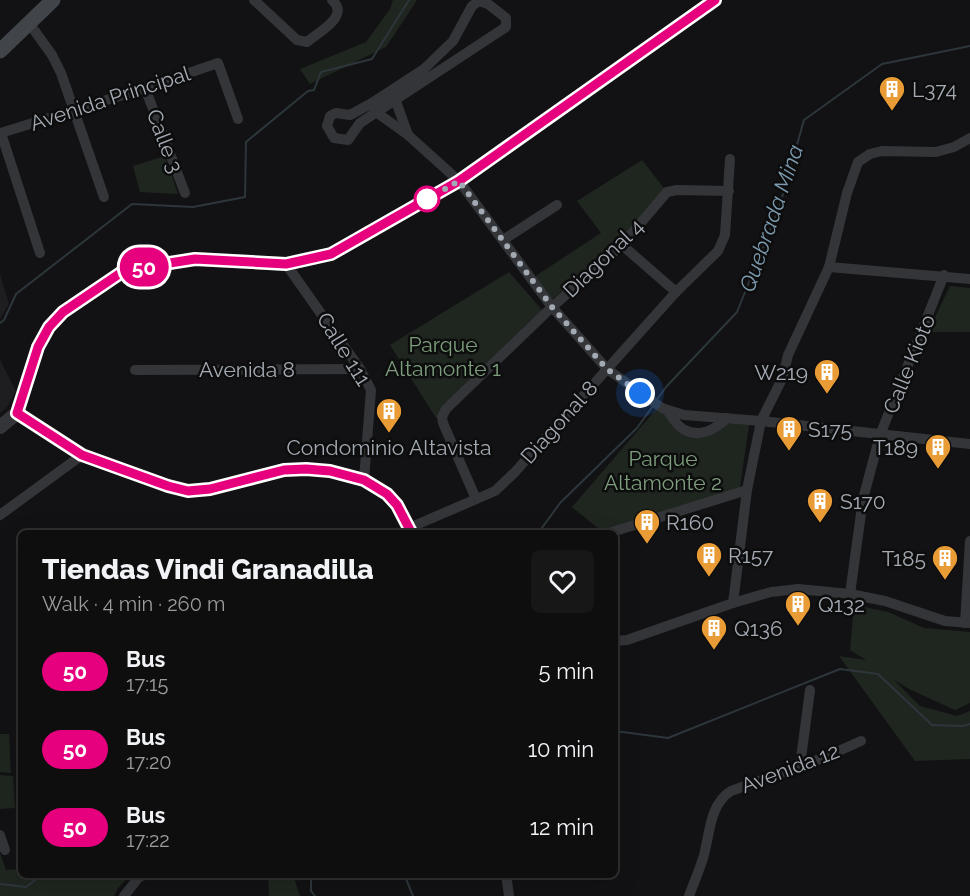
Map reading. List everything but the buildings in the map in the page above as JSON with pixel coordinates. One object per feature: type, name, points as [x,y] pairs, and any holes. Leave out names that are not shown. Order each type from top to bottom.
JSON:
[{"type":"main road","points":[[0,51],[53,0]]},
{"type":"street","points":[[254,0],[297,40],[307,42],[337,17],[338,6],[332,0]]},
{"type":"street","points":[[0,427],[17,413],[38,347],[49,327],[63,312],[125,270],[195,259],[286,264],[331,254],[459,181],[716,0]]},
{"type":"street","points":[[393,95],[439,72],[506,27],[506,18],[488,4],[478,1],[472,6],[453,41],[432,62],[374,108],[459,181],[552,307],[607,369],[664,408],[682,429],[697,433],[708,432],[716,428],[723,418]]},
{"type":"street","points":[[29,23],[56,64],[104,197]]},
{"type":"street","points":[[432,62],[439,72]]},
{"type":"street","name":"Avenida Principal","points":[[1,133],[218,63],[238,119]]},
{"type":"street","name":"Calle 3","points":[[145,88],[185,193]]},
{"type":"street","points":[[393,95],[408,135]]},
{"type":"street","points":[[1,133],[40,253]]},
{"type":"street","points":[[733,603],[747,490],[761,421],[783,377],[788,355],[829,267],[852,176],[858,162],[870,154],[882,151],[936,152],[954,147],[970,138]]},
{"type":"street","name":"Diagonal 8","points":[[410,530],[495,491],[515,472],[676,292],[718,251],[725,235],[730,159]]},
{"type":"street","name":"Diagonal 4","points":[[476,499],[443,423],[442,417],[446,409],[552,307],[622,245],[667,192],[677,190],[729,191]]},
{"type":"street","points":[[503,240],[557,205]]},
{"type":"street","points":[[622,245],[676,292]]},
{"type":"street","name":"Calle 111","points":[[286,264],[360,369],[371,390],[364,480]]},
{"type":"street","points":[[829,267],[970,279]]},
{"type":"street","name":"Calle Kioto","points":[[850,594],[863,499],[880,435],[944,275]]},
{"type":"street","name":"Avenida 8","points":[[135,370],[360,369]]},
{"type":"street","points":[[664,408],[700,412],[723,418],[970,444]]},
{"type":"street","points":[[17,413],[82,455],[188,491],[219,487],[284,470],[330,471],[364,480],[387,494],[397,505],[410,530]]},
{"type":"street","points":[[0,515],[82,455]]},
{"type":"street","points":[[618,530],[747,490]]},
{"type":"street","points":[[618,641],[627,640],[771,592],[798,589],[850,594],[885,602],[945,621],[968,623],[970,540]]},
{"type":"street","points":[[800,766],[810,690]]},
{"type":"street","name":"Avenida 12","points":[[689,896],[704,857],[712,818],[721,797],[731,791],[861,741]]},
{"type":"street","points":[[0,835],[5,850]]},
{"type":"street","points":[[124,895],[138,878]]},
{"type":"street","points":[[506,878],[508,896]]},
{"type":"shaded area","points":[[0,274],[9,304],[0,319]]},
{"type":"shaded area","points":[[0,360],[16,391],[7,407],[0,413]]},
{"type":"green space","points":[[393,0],[417,0],[386,47],[310,84],[300,69],[366,42],[390,9]]},
{"type":"green space","points":[[165,156],[178,194],[140,192],[133,166]]},
{"type":"green space","name":"Parque Altamonte 1","points":[[642,160],[667,192],[623,240],[550,301],[534,277],[601,233],[577,201]]},
{"type":"green space","name":"Parque Altamonte 1","points":[[509,272],[543,311],[436,418],[390,345]]},
{"type":"green space","points":[[950,286],[970,288],[970,332],[928,332]]},
{"type":"green space","name":"Parque Altamonte 2","points":[[659,406],[695,433],[723,423],[749,425],[739,494],[632,526],[599,529],[572,507]]},
{"type":"green space","points":[[854,605],[888,612],[924,628],[970,632],[970,703],[955,710],[894,680],[920,706],[957,716],[970,711],[970,759],[915,761],[839,656],[866,660],[850,650]]},
{"type":"green space","points":[[0,734],[9,734],[11,773],[0,772]]},
{"type":"green space","points":[[0,775],[13,776],[15,808],[0,809]]},
{"type":"green space","points":[[0,853],[6,870],[18,869],[18,878],[127,878],[114,896],[0,896]]},
{"type":"green space","points":[[268,878],[294,878],[300,896],[269,896]]},
{"type":"waterway","points":[[0,323],[4,320],[16,294],[132,204],[193,207],[245,197],[246,142],[308,91],[314,90],[321,72],[372,59],[409,0]]},
{"type":"waterway","name":"Quebrada Mina","points":[[656,401],[666,387],[737,312],[779,208],[804,120],[882,64],[970,46]]},
{"type":"waterway","name":"Quebrada Mina","points":[[540,530],[560,503],[637,428],[653,406]]},
{"type":"waterway","points":[[618,731],[668,738],[840,669],[878,674],[932,725],[963,726],[970,724]]},
{"type":"waterway","name":"Quebrada Mina","points":[[0,884],[26,887],[38,878]]},
{"type":"waterway","name":"Quebrada Mina","points":[[311,878],[311,891],[315,896]]},
{"type":"waterway","name":"Quebrada Mina","points":[[406,878],[413,896]]},
{"type":"bus line","name":"50","points":[[410,530],[397,505],[377,486],[330,471],[284,470],[210,489],[188,491],[82,455],[17,413],[38,347],[49,327],[63,312],[125,270],[195,259],[286,264],[331,254],[459,181],[715,0]]},
{"type":"place","name":"L374","points":[[892,112]]},
{"type":"place","name":"W219","points":[[827,395]]},
{"type":"place","name":"Condominio Altavista","points":[[389,434]]},
{"type":"place","name":"S175","points":[[789,452]]},
{"type":"place","name":"T189","points":[[938,470]]},
{"type":"place","name":"S170","points":[[820,524]]},
{"type":"place","name":"R160","points":[[647,545]]},
{"type":"place","name":"R157","points":[[709,578]]},
{"type":"place","name":"T185","points":[[945,581]]},
{"type":"place","name":"Q132","points":[[798,627]]},
{"type":"place","name":"Q136","points":[[714,651]]},
{"type":"route","points":[[427,199],[422,202],[459,181],[552,307],[607,369],[640,393]]}]
